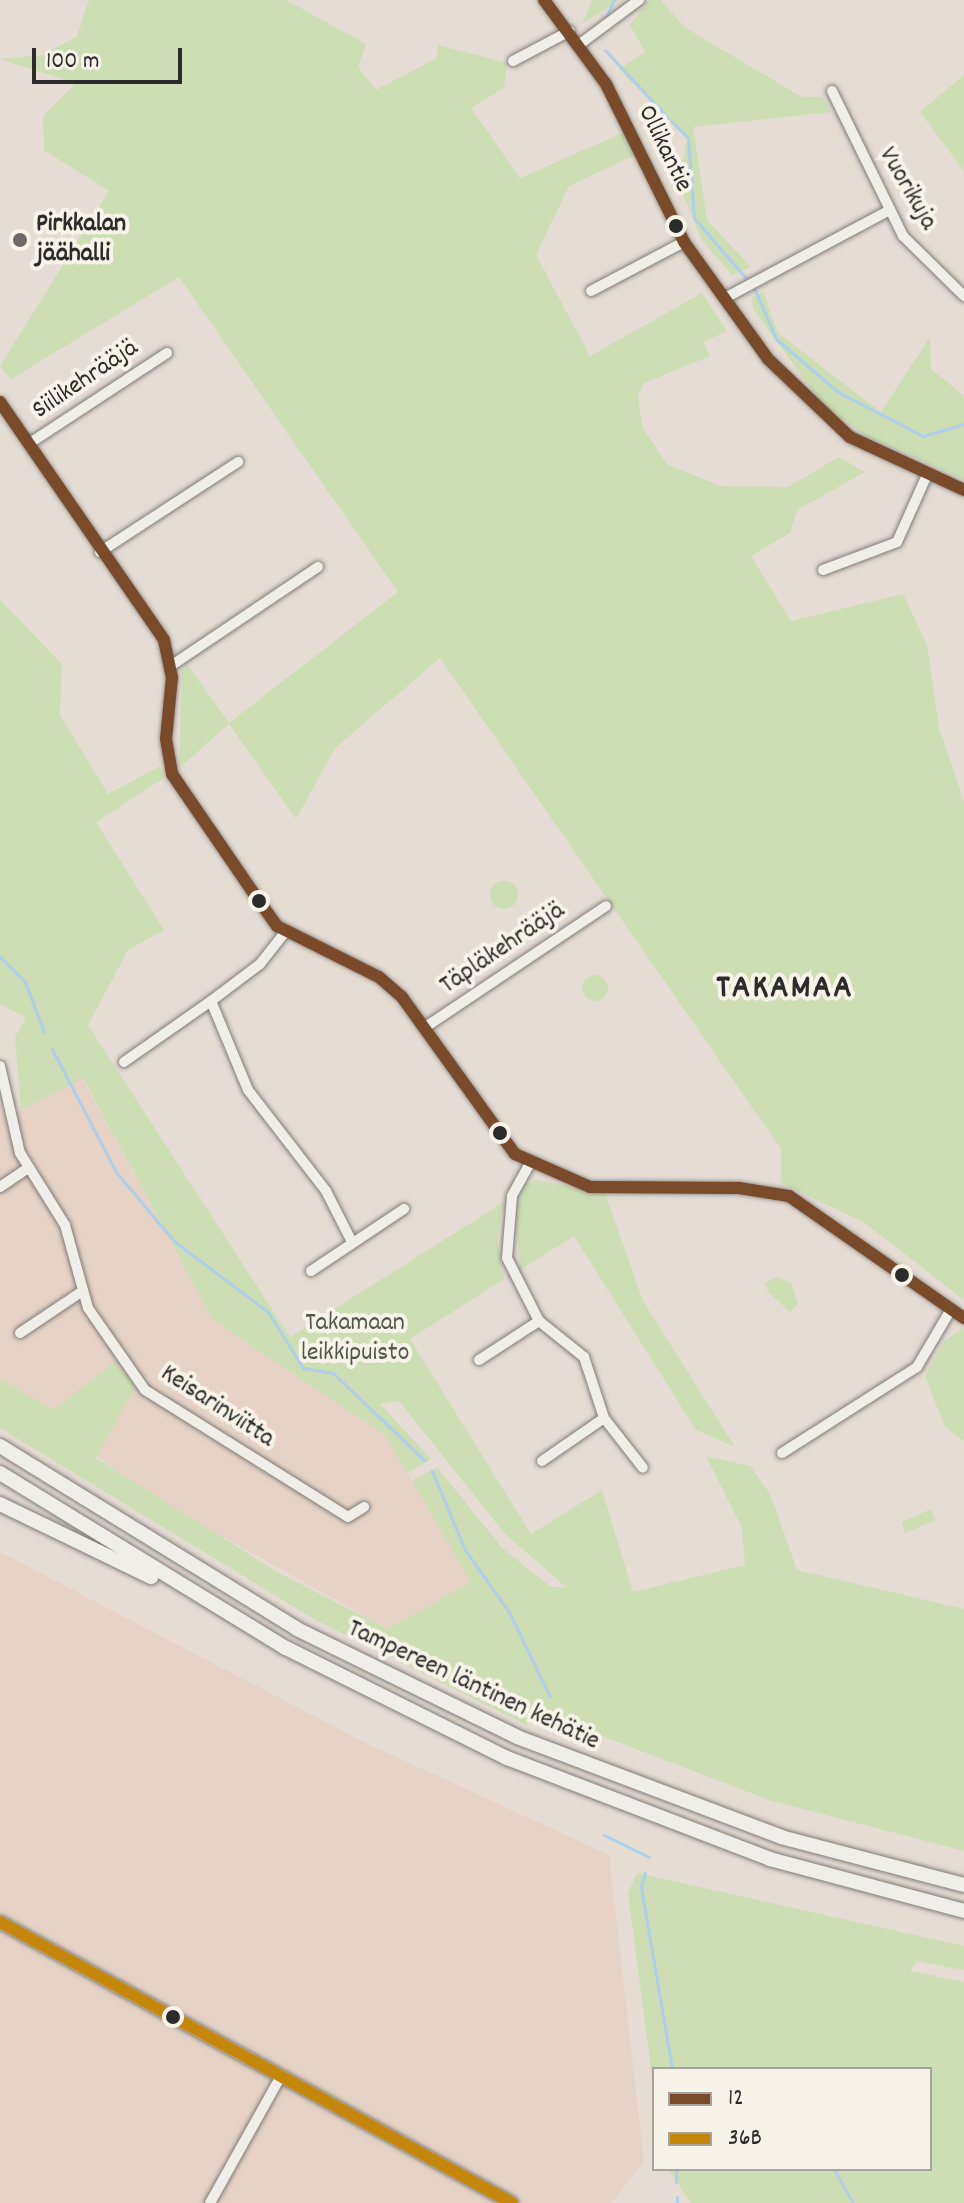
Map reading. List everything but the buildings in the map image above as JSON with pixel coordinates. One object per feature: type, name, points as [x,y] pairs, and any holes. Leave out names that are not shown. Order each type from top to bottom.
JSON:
[{"type":"highway","name":"Tampereen läntinen kehätie","points":[[0,1446],[297,1629],[517,1737],[781,1837],[964,1885]]},
{"type":"highway","name":"Tampereen läntinen kehätie","points":[[0,1473],[208,1602],[422,1718],[598,1797],[770,1859],[964,1911]]},
{"type":"highway","points":[[0,1504],[208,1602]]},
{"type":"main road","points":[[0,1922],[512,2203]]},
{"type":"street","name":"Ollikantie","points":[[544,0],[580,44],[644,152],[684,242],[818,415],[927,475],[964,490]]},
{"type":"street","points":[[580,44],[639,0]]},
{"type":"street","points":[[513,61],[570,31]]},
{"type":"street","name":"Vuorikuja","points":[[832,91],[888,211],[964,296]]},
{"type":"street","points":[[725,298],[888,211]]},
{"type":"street","points":[[591,291],[684,242]]},
{"type":"street","name":"Siilikehrääjä","points":[[30,443],[167,353]]},
{"type":"street","points":[[0,402],[100,552],[164,640],[172,665],[166,739],[172,774],[286,931],[379,977],[424,1028],[507,1147],[529,1165],[590,1187],[739,1188],[789,1196],[964,1318]]},
{"type":"street","points":[[100,552],[238,462]]},
{"type":"street","points":[[823,570],[897,542],[927,475]]},
{"type":"street","points":[[172,665],[318,567]]},
{"type":"street","name":"Täpläkehrääjä","points":[[424,1028],[606,906]]},
{"type":"street","points":[[124,1062],[260,964],[286,931]]},
{"type":"street","points":[[211,1001],[248,1090],[326,1191],[351,1240]]},
{"type":"street","name":"Keisarinviitta","points":[[0,1066],[28,1168],[65,1225],[81,1292],[145,1390],[348,1517],[364,1507]]},
{"type":"street","points":[[529,1165],[512,1196],[505,1237],[507,1258],[539,1321],[584,1357],[604,1418],[643,1468]]},
{"type":"street","points":[[0,1187],[28,1168]]},
{"type":"street","points":[[311,1271],[351,1240],[404,1209]]},
{"type":"street","points":[[20,1333],[81,1292]]},
{"type":"street","points":[[782,1453],[917,1367],[950,1311]]},
{"type":"street","points":[[479,1360],[539,1321]]},
{"type":"street","points":[[542,1461],[604,1418]]},
{"type":"street","points":[[210,2203],[281,2076]]},
{"type":"shaded area","points":[[82,1078],[213,1320],[385,1435],[471,1582],[388,1629],[164,1504],[0,1387],[0,1104],[4,1119]]},
{"type":"shaded area","points":[[0,1552],[364,1742],[609,1855],[644,2162],[611,2203],[0,2203]]},
{"type":"green space","points":[[89,0],[286,0],[366,44],[358,67],[376,90],[437,58],[438,45],[507,63],[504,88],[471,108],[520,178],[623,133],[635,155],[569,186],[536,255],[590,356],[702,293],[727,331],[703,342],[710,356],[644,383],[638,395],[642,427],[667,464],[720,486],[788,487],[839,457],[865,472],[797,510],[790,533],[751,556],[791,621],[903,594],[927,645],[939,728],[964,802],[964,1300],[865,1223],[781,1183],[781,1149],[440,658],[335,748],[296,819],[229,724],[179,768],[182,669],[188,665],[229,723],[398,592],[179,277],[11,379],[0,366],[109,191],[44,150],[43,116],[76,83],[0,59],[43,55],[77,36]]},
{"type":"green space","points":[[592,0],[620,0],[582,24]]},
{"type":"green space","points":[[649,0],[661,0],[684,27],[802,97],[823,97],[831,112],[693,127],[707,220],[751,267],[732,275],[702,241],[679,184],[687,139],[619,69],[645,52],[630,25]]},
{"type":"green space","points":[[964,75],[964,171],[920,112]]},
{"type":"green space","points":[[763,292],[778,333],[881,412],[930,337],[931,369],[964,396],[964,479],[868,437],[823,405],[753,309],[752,297]]},
{"type":"green space","name":"Takamaan leikkipuisto","points":[[0,600],[62,664],[60,715],[108,794],[160,766],[164,778],[96,822],[164,930],[128,950],[88,1025],[290,1337],[504,1202],[497,1239],[504,1279],[410,1339],[531,1534],[602,1490],[633,1592],[745,1565],[742,1528],[706,1456],[750,1466],[770,1494],[797,1570],[964,1609],[964,1851],[769,1800],[529,1708],[528,1726],[314,1619],[0,1428],[0,1379],[54,1410],[114,1362],[136,1385],[96,1458],[279,1573],[388,1629],[471,1582],[412,1481],[437,1467],[502,1548],[551,1587],[566,1587],[505,1534],[399,1401],[380,1404],[431,1459],[407,1473],[385,1435],[213,1320],[83,1078],[21,1110],[15,1037],[26,1018],[0,1004]]},
{"type":"green space","points":[[504,881],[514,885],[518,895],[514,905],[504,909],[494,905],[490,895],[494,885]]},
{"type":"green space","points":[[595,975],[604,979],[608,988],[604,997],[595,1001],[586,997],[582,988],[586,979]]},
{"type":"green space","points":[[536,1180],[605,1193],[643,1301],[735,1447],[696,1430],[574,1236],[520,1270],[516,1216],[523,1185]]},
{"type":"green space","points":[[778,1277],[791,1283],[798,1304],[790,1312],[768,1292],[765,1283]]},
{"type":"green space","points":[[964,1328],[964,1441],[945,1427],[925,1376],[944,1341]]},
{"type":"green space","points":[[931,1509],[935,1520],[905,1533],[902,1522]]},
{"type":"green space","points":[[637,1873],[964,1946],[964,1970],[917,1961],[910,1971],[964,1982],[964,2203],[691,2203],[669,2171],[932,2171],[932,2067],[652,2067],[652,2076],[628,1893]]},
{"type":"waterway","points":[[606,17],[614,0]]},
{"type":"waterway","points":[[605,50],[668,118]]},
{"type":"waterway","points":[[671,121],[688,138],[694,218],[745,277]]},
{"type":"waterway","points":[[755,290],[776,339],[838,392],[923,436],[964,424]]},
{"type":"waterway","points":[[0,957],[25,982],[44,1032]]},
{"type":"waterway","points":[[52,1049],[116,1172],[174,1241],[268,1312],[303,1368],[333,1373],[424,1460]]},
{"type":"waterway","points":[[432,1471],[465,1550],[509,1612],[550,1697]]},
{"type":"waterway","points":[[604,1835],[649,1857]]},
{"type":"waterway","points":[[645,1873],[641,1887],[672,2067]]},
{"type":"waterway","points":[[676,2171],[676,2182]]},
{"type":"waterway","points":[[835,2171],[853,2203]]},
{"type":"waterway","points":[[677,2197],[677,2203]]},
{"type":"transit line","name":"12","points":[[544,0],[606,84],[684,242],[768,359],[850,437],[964,490]]},
{"type":"transit line","name":"12","points":[[0,402],[164,640],[172,677],[166,739],[172,774],[252,891],[277,926],[379,977],[402,997],[515,1154],[590,1187],[739,1188],[789,1196],[964,1318]]},
{"type":"transit line","name":"36B","points":[[0,1922],[512,2203]]},
{"type":"place","name":"Pirkkalan jäähalli","points":[[20,240]]},
{"type":"district","name":"TAKAMAA","points":[[785,990]]}]
